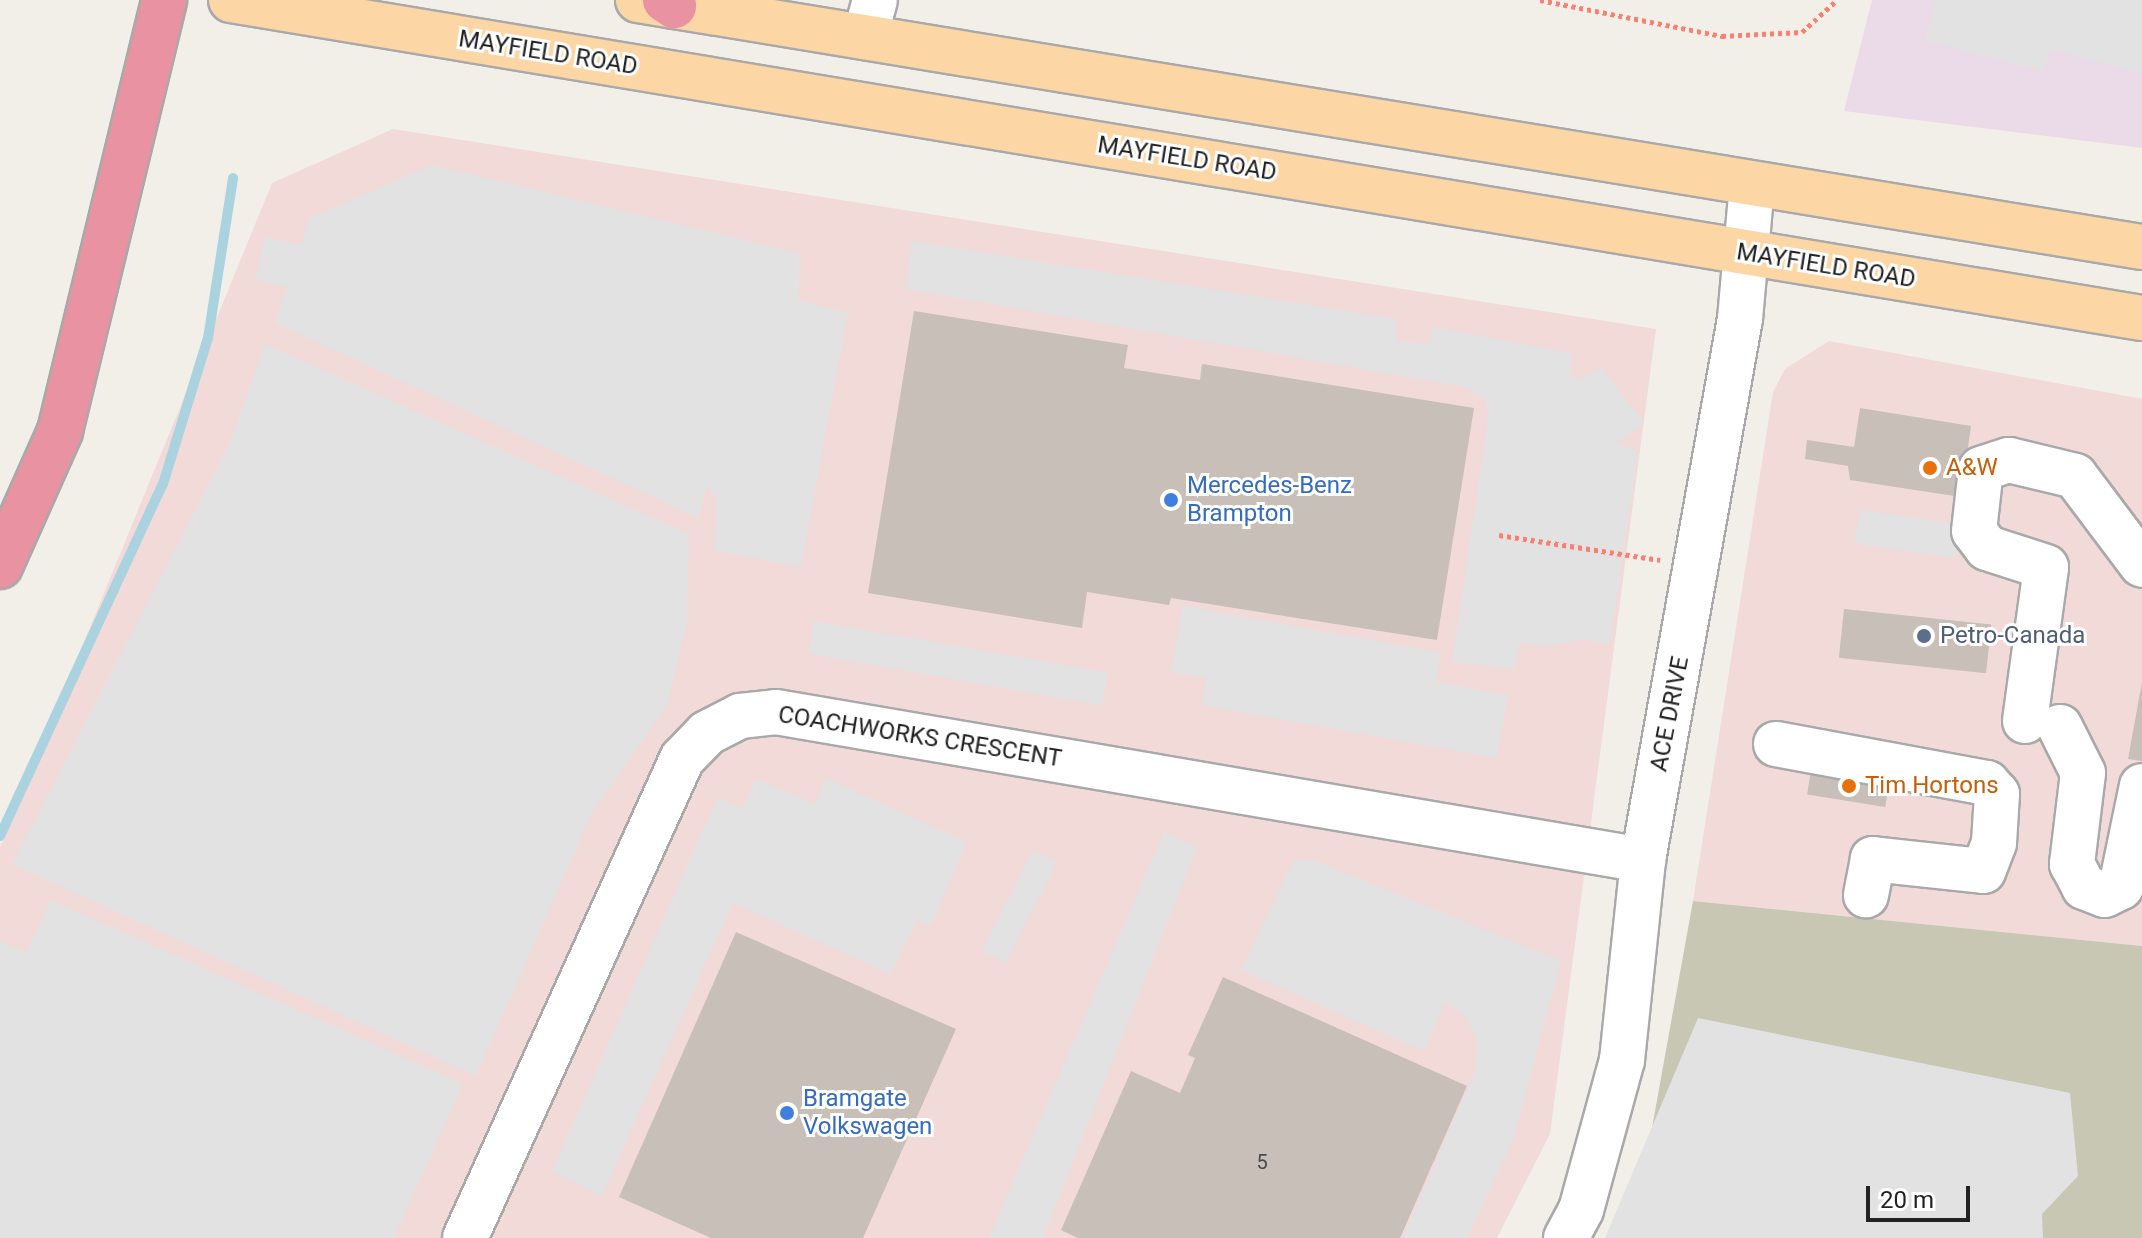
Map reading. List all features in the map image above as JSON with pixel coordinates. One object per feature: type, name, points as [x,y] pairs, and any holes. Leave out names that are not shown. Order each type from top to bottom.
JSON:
[{"type":"highway","points":[[0,566],[60,431],[164,0]]},
{"type":"main road","name":"MAYFIELD ROAD","points":[[231,0],[2142,318]]},
{"type":"main road","points":[[659,2],[870,19],[1752,185],[2142,247]]},
{"type":"street","name":"ACE DRIVE","points":[[1566,1238],[1581,1210],[1622,1060],[1643,860],[1697,566],[1747,253],[1752,185]]},
{"type":"street","points":[[2132,854],[2083,773],[2042,724],[2046,567],[1987,548],[1974,531],[1981,469],[2009,460],[2075,476],[2142,565]]},
{"type":"street","name":"COACHWORKS CRESCENT","points":[[465,1238],[682,759],[707,733],[740,716],[776,712],[1643,860]]},
{"type":"street","points":[[1776,744],[1987,783],[1997,794],[1994,843],[1983,871],[1873,859],[1866,895]]},
{"type":"street","points":[[2083,773],[2072,864],[2084,887],[2105,895],[2121,887],[2132,854],[2142,786]]},
{"type":"path","points":[[1540,0],[1722,36],[1802,32],[1837,0]]},
{"type":"path","points":[[1499,535],[1697,566]]},
{"type":"shaded area","points":[[1872,0],[2142,0],[2142,148],[1844,111]]},
{"type":"shaded area","points":[[1931,0],[2142,0],[2142,74],[2050,49],[2043,72],[1925,40],[1936,2]]},
{"type":"shaded area","points":[[393,129],[1656,329],[1550,1134],[1497,1238],[0,1238],[0,847],[272,183]]},
{"type":"shaded area","points":[[432,165],[801,254],[798,300],[848,313],[801,567],[714,550],[717,501],[707,486],[699,518],[275,323],[287,287],[255,280],[265,237],[301,245],[308,219]]},
{"type":"shaded area","points":[[912,241],[1396,319],[1396,341],[1430,344],[1433,327],[1573,354],[1570,373],[1580,380],[1601,367],[1644,423],[1618,442],[1638,453],[1610,644],[1581,639],[1546,647],[1520,642],[1515,669],[1452,662],[1489,414],[1485,400],[1466,387],[906,289]]},
{"type":"shaded area","points":[[1829,341],[2142,399],[2142,946],[1693,901],[1773,392],[1785,369]]},
{"type":"shaded area","points":[[265,344],[689,534],[687,623],[667,706],[592,813],[476,1076],[12,864],[230,443]]},
{"type":"shaded area","points":[[1860,510],[1960,524],[1955,558],[1855,544]]},
{"type":"shaded area","points":[[1183,606],[1441,653],[1436,682],[1508,695],[1497,758],[1202,705],[1206,678],[1171,672]]},
{"type":"shaded area","points":[[814,621],[1107,673],[1102,705],[808,653]]},
{"type":"shaded area","points":[[826,778],[967,842],[931,926],[917,920],[890,974],[733,903],[602,1196],[552,1171],[717,798],[743,809],[756,779],[815,804]]},
{"type":"shaded area","points":[[1164,832],[1197,847],[1043,1238],[989,1238]]},
{"type":"shaded area","points":[[1033,850],[1057,862],[1006,963],[982,951]]},
{"type":"shaded area","points":[[1311,859],[1561,961],[1513,1141],[1467,1238],[1403,1238],[1477,1067],[1475,1033],[1461,1013],[1445,1003],[1424,1051],[1241,970],[1293,861]]},
{"type":"shaded area","points":[[51,900],[463,1084],[394,1238],[0,1238],[0,941],[26,953]]},
{"type":"shaded area","points":[[1693,901],[2142,946],[2142,1238],[1610,1238],[1644,1172]]},
{"type":"shaded area","points":[[1698,1018],[2070,1093],[2078,1176],[2042,1214],[2043,1238],[1605,1238]]},
{"type":"building","name":"Mercedes-Benz Brampton","points":[[914,311],[1128,345],[1124,368],[1200,380],[1202,364],[1474,408],[1437,640],[1171,598],[1169,605],[1087,592],[1082,628],[868,593]]},
{"type":"building","points":[[1860,408],[1971,426],[1961,497],[1850,480],[1848,466],[1805,459],[1807,440],[1854,447]]},
{"type":"building","points":[[1844,609],[1991,624],[1986,673],[1839,658]]},
{"type":"building","points":[[2142,682],[2142,761],[2128,759]]},
{"type":"building","name":"Tim Hortons","points":[[1812,764],[1890,776],[1885,807],[1807,795]]},
{"type":"building","name":"Bramgate Volkswagen","points":[[736,932],[956,1029],[863,1238],[711,1238],[619,1197]]},
{"type":"building","points":[[1223,977],[1467,1086],[1400,1238],[1078,1238],[1061,1230],[1131,1071],[1180,1093],[1195,1058],[1188,1055]]},
{"type":"waterway","points":[[0,836],[163,484],[208,338],[233,178]]},
{"type":"place","name":"A&W","points":[[1930,468]]},
{"type":"place","name":"Mercedes-Benz Brampton","points":[[1171,500]]},
{"type":"place","name":"Petro-Canada","points":[[1924,636]]},
{"type":"place","name":"Tim Hortons","points":[[1849,786]]},
{"type":"place","name":"Bramgate Volkswagen","points":[[787,1113]]}]
